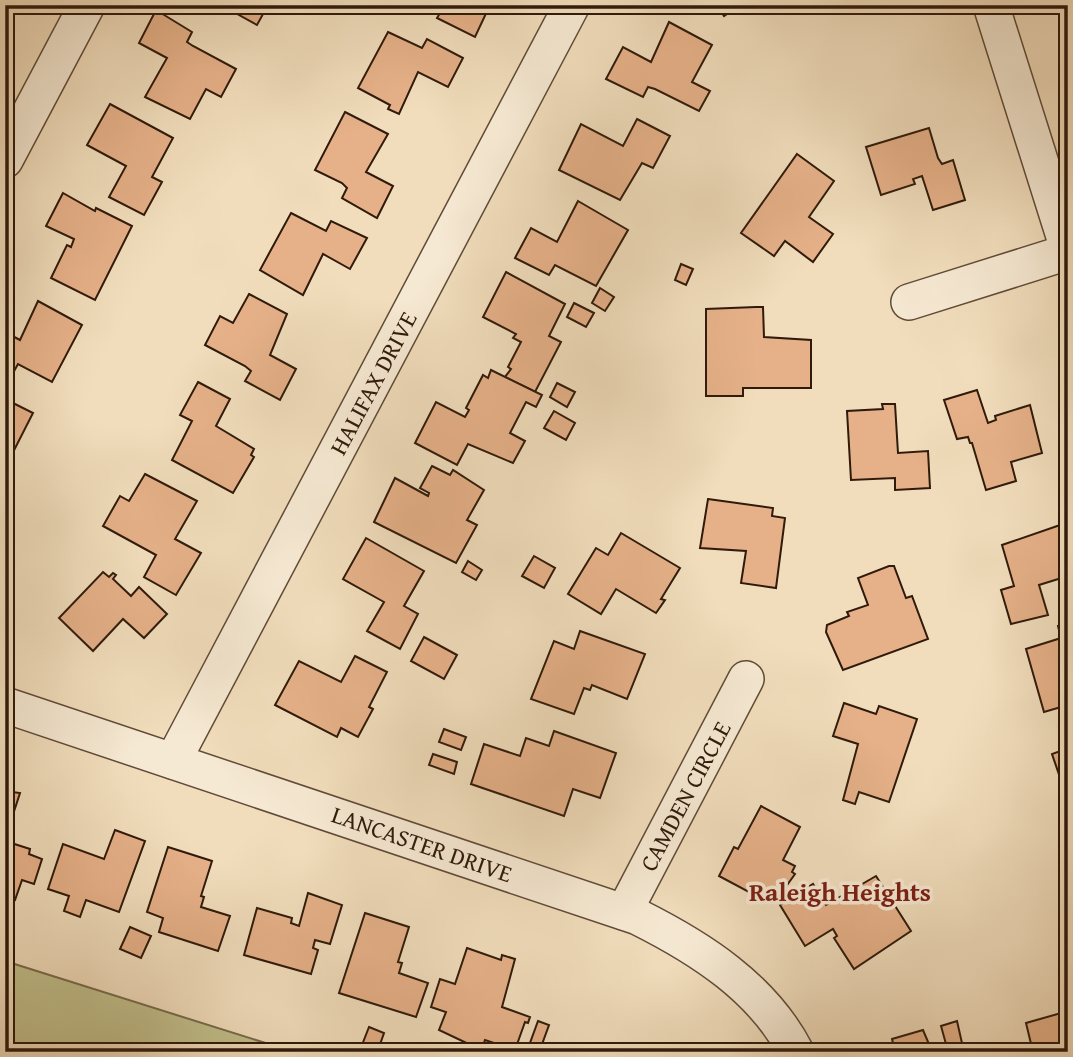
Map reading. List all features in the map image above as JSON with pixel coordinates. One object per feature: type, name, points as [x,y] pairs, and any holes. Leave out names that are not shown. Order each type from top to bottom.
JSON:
[{"type":"street","points":[[5,160],[87,5]]},
{"type":"street","name":"HALIFAX DRIVE","points":[[173,761],[572,5]]},
{"type":"street","points":[[909,302],[1068,251],[991,5]]},
{"type":"street","name":"CAMDEN CIRCLE","points":[[624,912],[746,679]]},
{"type":"street","name":"LANCASTER DRIVE","points":[[5,705],[624,912],[688,942],[732,974],[765,1007],[796,1052]]},
{"type":"shaded area","points":[[5,961],[294,1052],[5,1052]]},
{"type":"building","points":[[221,5],[268,5],[257,25]]},
{"type":"building","points":[[437,5],[490,5],[475,37],[437,18],[443,8]]},
{"type":"building","points":[[717,5],[740,5],[724,16]]},
{"type":"building","points":[[156,10],[192,32],[187,42],[236,69],[221,97],[206,89],[190,119],[145,97],[167,58],[139,43]]},
{"type":"building","points":[[669,22],[712,45],[692,82],[710,91],[699,111],[655,89],[648,87],[643,97],[606,79],[623,47],[651,62]]},
{"type":"building","points":[[388,32],[422,48],[427,39],[463,58],[448,87],[418,72],[399,114],[388,109],[390,105],[358,88]]},
{"type":"building","points":[[110,104],[173,138],[152,177],[162,182],[144,215],[109,197],[126,166],[87,145]]},
{"type":"building","points":[[345,112],[388,134],[366,172],[393,186],[377,218],[342,198],[347,188],[342,183],[315,170]]},
{"type":"building","points":[[637,119],[670,136],[653,168],[642,163],[620,200],[559,170],[581,124],[623,146]]},
{"type":"building","points":[[929,128],[942,164],[953,160],[965,200],[933,210],[922,176],[913,179],[915,184],[881,195],[866,147]]},
{"type":"building","points":[[797,154],[834,181],[809,217],[833,234],[813,262],[785,241],[774,256],[741,233]]},
{"type":"building","points":[[63,193],[95,211],[96,208],[132,226],[95,300],[51,278],[67,245],[71,247],[74,239],[46,226]]},
{"type":"building","points":[[578,201],[628,230],[596,286],[555,265],[549,275],[515,258],[531,228],[557,242]]},
{"type":"building","points":[[291,213],[326,231],[331,221],[367,238],[350,269],[323,254],[303,295],[260,270]]},
{"type":"building","points":[[681,264],[693,269],[686,285],[675,280]]},
{"type":"building","points":[[506,272],[565,304],[549,336],[561,342],[535,392],[505,377],[511,369],[508,367],[521,342],[513,338],[516,334],[483,317]]},
{"type":"building","points":[[600,288],[614,297],[605,311],[592,303]]},
{"type":"building","points":[[249,294],[287,314],[270,355],[296,369],[280,400],[245,381],[251,371],[245,366],[205,345],[220,316],[233,323]]},
{"type":"building","points":[[38,301],[82,325],[52,382],[18,364],[12,375],[5,371],[5,332],[20,340]]},
{"type":"building","points":[[574,303],[594,313],[586,327],[567,317]]},
{"type":"building","points":[[763,307],[764,337],[811,340],[811,388],[743,388],[743,396],[706,396],[706,309]]},
{"type":"building","points":[[491,370],[542,395],[536,407],[526,402],[510,433],[525,441],[513,463],[468,444],[457,465],[415,443],[436,402],[465,417],[469,410],[466,408],[483,375],[488,378]]},
{"type":"building","points":[[198,382],[230,399],[216,426],[254,449],[251,455],[254,457],[233,493],[172,460],[192,421],[180,415]]},
{"type":"building","points":[[557,383],[575,392],[567,407],[550,397]]},
{"type":"building","points":[[977,390],[988,423],[996,420],[995,416],[1030,405],[1042,453],[1011,462],[1016,481],[986,490],[972,443],[968,437],[957,439],[944,400]]},
{"type":"building","points":[[5,399],[33,413],[5,468]]},
{"type":"building","points":[[882,404],[895,404],[898,453],[928,451],[930,488],[895,490],[895,478],[851,480],[847,411],[883,409]]},
{"type":"building","points":[[554,411],[575,423],[566,440],[544,428]]},
{"type":"building","points":[[432,466],[450,475],[453,470],[484,490],[467,520],[477,525],[456,563],[374,522],[395,478],[428,496],[429,493],[420,488]]},
{"type":"building","points":[[145,474],[197,501],[175,539],[201,553],[176,595],[144,577],[156,555],[103,526],[120,496],[129,501]]},
{"type":"building","points":[[708,499],[773,508],[772,516],[785,518],[776,588],[741,583],[746,551],[700,548]]},
{"type":"building","points":[[1066,523],[1068,576],[1039,585],[1048,615],[1011,624],[1001,590],[1014,586],[1002,545]]},
{"type":"building","points":[[621,533],[680,568],[661,599],[665,600],[656,613],[616,589],[601,614],[568,594],[596,548],[608,555]]},
{"type":"building","points":[[366,538],[424,571],[404,606],[418,614],[400,649],[367,631],[384,602],[343,579]]},
{"type":"building","points":[[534,556],[555,568],[544,588],[522,576]]},
{"type":"building","points":[[468,561],[482,570],[476,580],[462,572]]},
{"type":"building","points":[[894,566],[906,598],[912,596],[928,639],[843,670],[826,632],[827,625],[849,616],[847,612],[868,605],[858,578]]},
{"type":"building","points":[[103,572],[109,577],[113,573],[116,575],[113,579],[131,596],[139,587],[167,614],[144,638],[123,619],[93,651],[59,618]]},
{"type":"building","points":[[1068,623],[1068,705],[1044,712],[1026,649],[1061,638],[1058,626]]},
{"type":"building","points":[[580,631],[645,654],[627,699],[592,685],[590,690],[584,688],[574,714],[531,699],[554,641],[574,649]]},
{"type":"building","points":[[424,637],[457,655],[444,679],[411,661]]},
{"type":"building","points":[[355,656],[387,672],[369,707],[373,709],[358,737],[341,728],[337,737],[275,705],[299,661],[341,682]]},
{"type":"building","points":[[844,703],[876,714],[879,706],[917,719],[889,802],[859,792],[855,804],[843,800],[858,744],[833,736]]},
{"type":"building","points":[[1068,724],[1068,801],[1052,754],[1066,749],[1059,727]]},
{"type":"building","points":[[444,729],[466,737],[461,750],[439,742]]},
{"type":"building","points":[[554,731],[616,753],[600,798],[573,789],[564,816],[471,784],[484,744],[520,756],[526,738],[549,746]]},
{"type":"building","points":[[433,754],[457,762],[454,774],[429,765]]},
{"type":"building","points":[[5,791],[20,793],[5,839]]},
{"type":"building","points":[[761,806],[800,827],[783,860],[795,866],[792,872],[795,874],[777,899],[766,893],[762,899],[719,876],[734,847],[738,849]]},
{"type":"building","points":[[115,830],[145,841],[119,912],[86,900],[80,917],[64,911],[69,896],[48,889],[63,844],[104,859]]},
{"type":"building","points":[[5,841],[30,849],[29,854],[42,859],[34,884],[22,880],[15,900],[5,897]]},
{"type":"building","points":[[168,847],[212,861],[201,896],[204,897],[201,907],[230,916],[218,951],[159,932],[163,918],[147,912]]},
{"type":"building","points":[[876,876],[911,931],[854,969],[834,938],[837,936],[833,929],[805,946],[780,905],[813,884],[826,905]]},
{"type":"building","points":[[308,893],[342,905],[330,944],[315,940],[313,948],[318,950],[311,974],[244,955],[257,908],[292,918],[291,923],[299,926]]},
{"type":"building","points":[[365,913],[409,927],[398,962],[402,963],[399,973],[428,983],[416,1017],[339,993]]},
{"type":"building","points":[[130,927],[151,936],[141,958],[120,949]]},
{"type":"building","points":[[467,948],[501,960],[502,955],[515,959],[502,1007],[530,1017],[528,1023],[525,1022],[515,1050],[485,1040],[483,1046],[478,1044],[477,1048],[439,1030],[446,1012],[431,1007],[440,979],[455,984]]},
{"type":"building","points":[[1068,1011],[1068,1052],[1033,1052],[1026,1023]]},
{"type":"building","points":[[538,1021],[549,1025],[541,1047],[530,1043]]},
{"type":"building","points":[[957,1021],[964,1052],[895,1052],[892,1039],[923,1030],[931,1049],[946,1044],[941,1026]]},
{"type":"building","points":[[369,1027],[384,1033],[378,1050],[362,1045]]},
{"type":"district","name":"Raleigh Heights","points":[[840,891]]}]
